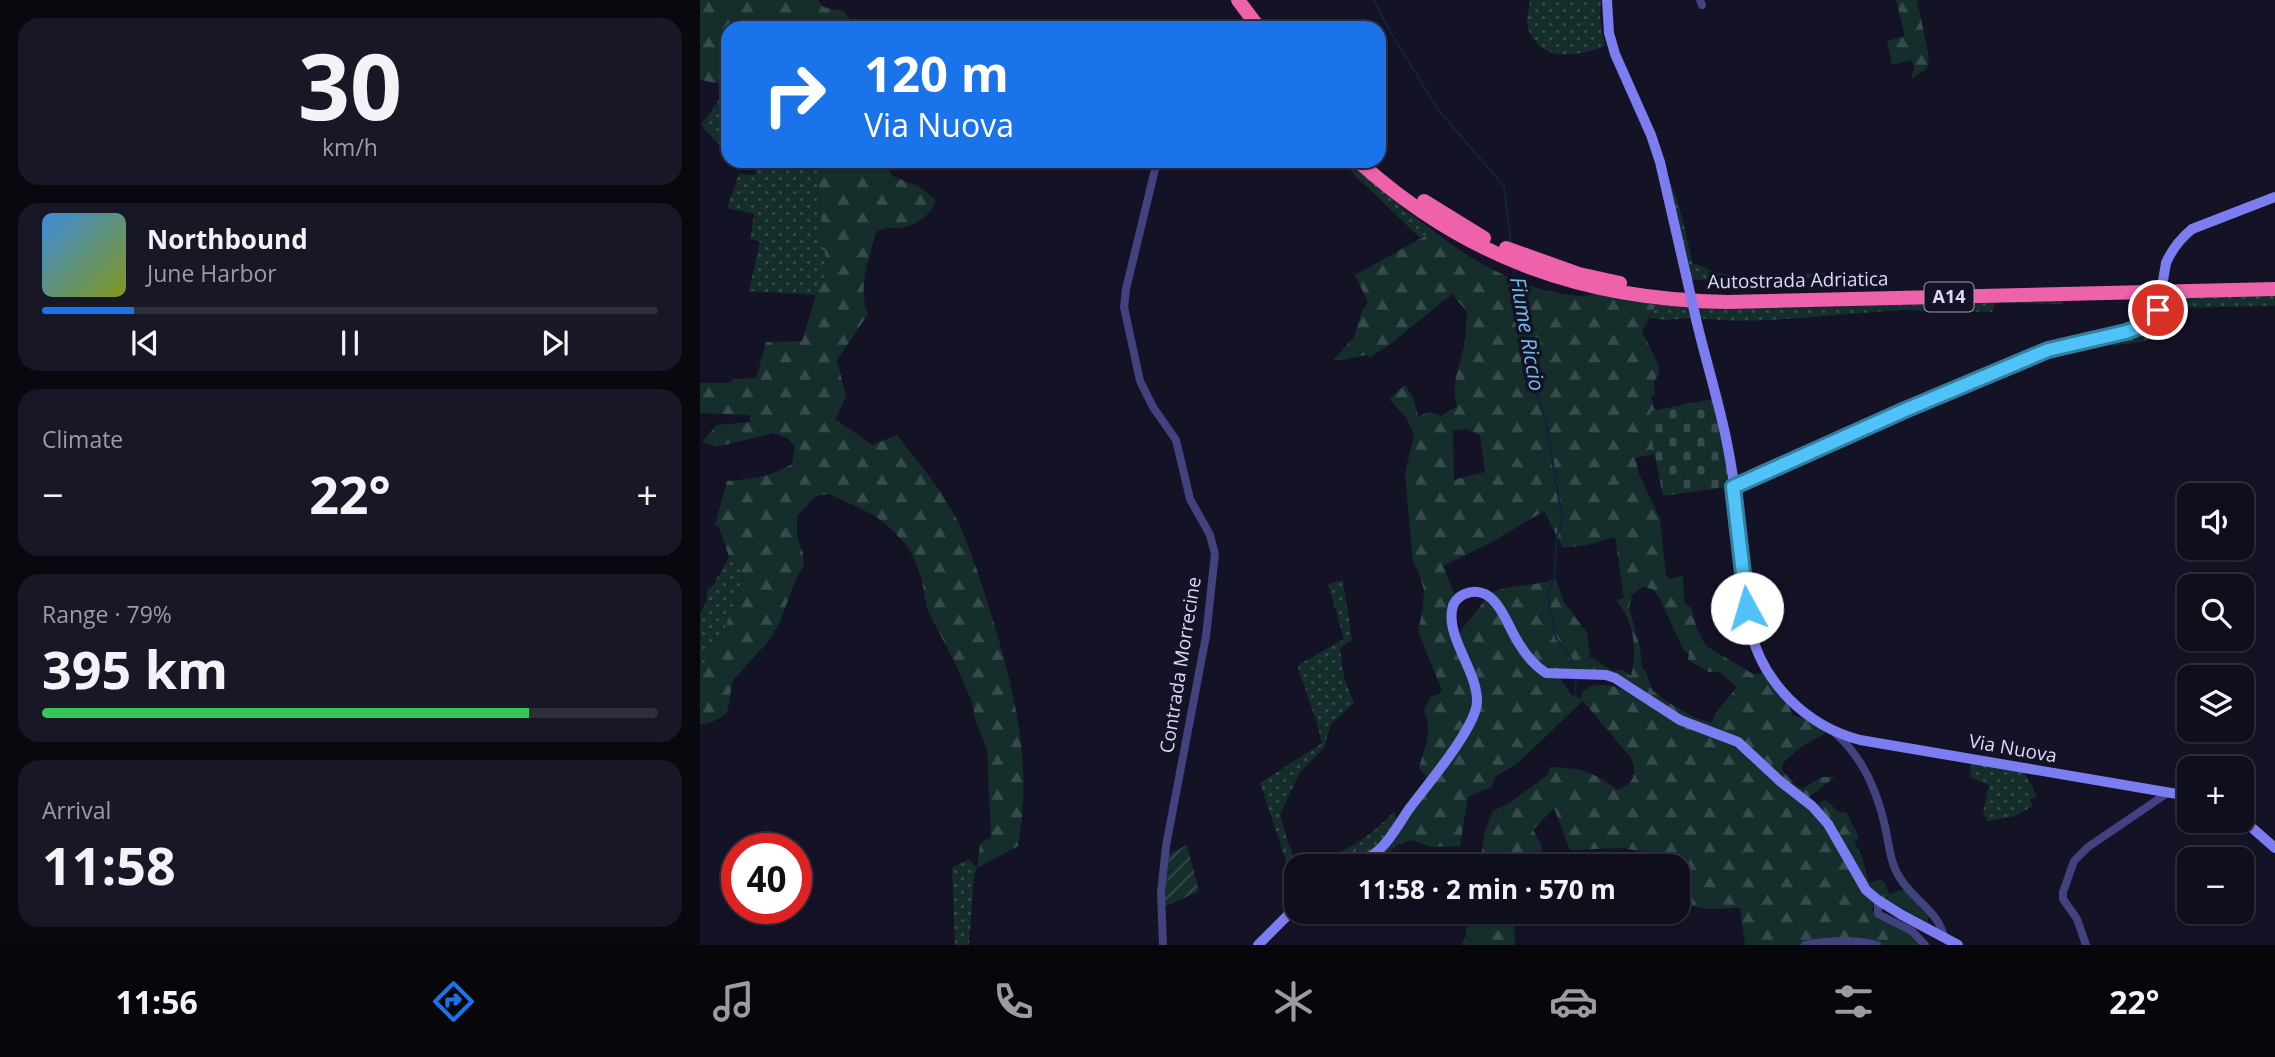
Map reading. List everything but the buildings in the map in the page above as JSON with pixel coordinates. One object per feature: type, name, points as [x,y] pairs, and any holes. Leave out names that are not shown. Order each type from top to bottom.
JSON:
[{"type":"highway","points":[[1226,0],[1242,21]]},
{"type":"highway","points":[[1238,0],[1254,21]]},
{"type":"highway","name":"Autostrada Adriatica","points":[[1368,168],[1414,200],[1495,243],[1536,260],[1666,300],[1728,302],[2275,289]]},
{"type":"highway","name":"Autostrada Adriatica","points":[[1380,168],[1414,200]]},
{"type":"highway","name":"Autostrada Adriatica","points":[[1625,288],[1725,292],[2275,280]]},
{"type":"street","name":"Via Nuova","points":[[1607,0],[1609,33],[1615,54],[1651,135],[1669,195],[1728,448],[1741,541],[1745,599],[1750,628],[1760,657],[1769,674],[1797,707],[1832,731],[1857,756],[1872,785],[1898,875],[1941,924],[1944,938]]},
{"type":"street","name":"Contrada Morrecine","points":[[1155,168],[1124,307],[1140,381],[1175,440],[1190,499],[1210,535],[1214,554],[1206,636],[1167,846],[1161,893],[1163,945]]},
{"type":"street","points":[[1733,487],[2048,350],[2126,332],[2144,325],[2158,310],[2166,263],[2174,248],[2192,229],[2275,197]]},
{"type":"street","points":[[1373,854],[1380,849],[1449,755],[1475,711],[1475,687],[1453,625],[1451,611],[1456,600],[1472,592],[1486,594],[1494,602],[1519,645],[1538,668],[1546,673],[1606,675],[1625,683],[1680,720],[1738,742],[1829,824],[1866,890],[1878,901],[1958,945]]},
{"type":"street","name":"Via Nuova","points":[[1832,731],[1860,740],[2177,794]]},
{"type":"street","points":[[2086,945],[2077,919],[2063,899],[2074,861],[2088,847],[2169,792]]},
{"type":"street","points":[[2254,830],[2275,848]]},
{"type":"street","points":[[1878,901],[1878,914],[1912,930],[1925,945]]},
{"type":"street","points":[[1258,945],[1284,919]]},
{"type":"street","points":[[1805,945],[1825,941],[1877,945]]},
{"type":"green space","points":[[700,0],[818,0],[823,7],[844,11],[850,21],[721,21],[721,84],[700,80]]},
{"type":"green space","points":[[1530,0],[1601,0],[1600,16],[1605,46],[1569,55],[1543,48],[1528,28]]},
{"type":"green space","points":[[1896,0],[1917,0],[1929,56],[1927,69],[1911,79],[1914,68],[1912,60],[1892,65],[1887,41],[1905,36]]},
{"type":"green space","points":[[721,97],[721,147],[701,125]]},
{"type":"green space","points":[[754,168],[823,168],[817,190],[828,271],[816,295],[749,291],[760,241],[750,239],[754,214],[727,208],[739,174],[756,175]]},
{"type":"green space","points":[[823,168],[888,168],[892,176],[918,186],[936,200],[926,216],[916,223],[876,232],[864,283],[868,314],[837,360],[846,397],[835,419],[872,445],[897,435],[952,510],[968,545],[984,593],[1014,702],[1024,788],[1018,846],[977,868],[980,844],[991,837],[987,749],[957,667],[927,609],[922,580],[910,549],[874,515],[829,494],[816,496],[797,516],[797,536],[804,565],[779,624],[767,643],[733,680],[727,713],[711,722],[700,724],[700,670],[724,631],[744,575],[729,557],[719,527],[715,525],[727,481],[761,477],[792,464],[795,447],[787,438],[773,433],[716,447],[702,442],[717,425],[750,422],[750,415],[700,413],[700,383],[729,383],[734,379],[756,378],[766,342],[802,341],[816,295],[828,271],[817,190]]},
{"type":"green space","points":[[1347,168],[1358,168],[1406,211],[1434,231],[1420,238]]},
{"type":"green space","points":[[1666,177],[1678,205],[1693,264],[1715,272],[1732,274],[1826,273],[1834,277],[1690,280]]},
{"type":"green space","points":[[1434,231],[1484,265],[1522,283],[1561,294],[1604,295],[1656,305],[1642,331],[1659,366],[1654,382],[1655,394],[1651,397],[1655,411],[1651,412],[1648,420],[1656,454],[1635,458],[1639,474],[1660,519],[1666,576],[1671,579],[1683,575],[1684,602],[1691,608],[1697,629],[1706,646],[1753,674],[1764,673],[1789,704],[1792,715],[1808,720],[1826,733],[1802,746],[1783,763],[1782,770],[1802,789],[1822,777],[1835,777],[1808,798],[1743,742],[1682,718],[1630,681],[1557,672],[1540,666],[1489,594],[1505,588],[1556,579],[1564,602],[1587,633],[1590,657],[1606,667],[1615,671],[1623,670],[1631,676],[1634,655],[1630,625],[1616,600],[1624,598],[1615,537],[1588,545],[1563,548],[1544,511],[1492,542],[1443,566],[1454,593],[1449,603],[1473,696],[1470,721],[1427,779],[1419,767],[1428,732],[1424,711],[1430,697],[1442,690],[1418,632],[1424,590],[1413,563],[1405,474],[1414,435],[1407,419],[1389,399],[1405,385],[1413,397],[1418,416],[1431,412],[1441,416],[1457,406],[1455,383],[1464,346],[1467,312],[1452,294],[1370,357],[1366,355],[1333,360],[1354,337],[1361,313],[1368,302],[1355,275]],"holes":[[[1466,429],[1480,435],[1485,472],[1454,480],[1453,430]],[[1643,586],[1654,590],[1660,599],[1684,651],[1689,654],[1688,660],[1709,672],[1720,672],[1737,687],[1717,711],[1711,723],[1694,717],[1652,690],[1642,668],[1640,647],[1629,608],[1632,595]]]},
{"type":"green space","points":[[2275,293],[2275,306],[2181,308],[2173,313],[2162,331],[2154,337],[2113,346],[2112,339],[2142,330],[2152,323],[2165,294]]},
{"type":"green space","points":[[2063,299],[2063,304],[1995,303],[1992,312],[1901,310],[1735,321],[1650,318],[1656,305],[1808,307]]},
{"type":"green space","points":[[1713,399],[1732,486],[1663,496],[1648,420],[1651,411]]},
{"type":"green space","points":[[729,557],[744,575],[724,631],[700,670],[700,614],[708,589],[714,584]]},
{"type":"green space","points":[[1343,580],[1352,640],[1340,648],[1344,678],[1354,703],[1331,724],[1324,748],[1300,772],[1280,815],[1293,854],[1284,855],[1260,783],[1322,743],[1298,668],[1300,664],[1344,639],[1328,584]]},
{"type":"green space","points":[[1485,600],[1493,605],[1519,649],[1559,677],[1571,695],[1582,698],[1586,689],[1597,685],[1626,691],[1739,748],[1809,808],[1826,800],[1839,812],[1847,813],[1859,838],[1854,842],[1862,857],[1869,883],[1880,879],[1885,883],[1889,894],[1905,889],[1930,915],[1927,922],[1877,894],[1872,910],[1878,918],[1910,932],[1923,945],[1745,945],[1740,908],[1709,909],[1690,906],[1690,854],[1658,854],[1622,848],[1570,850],[1554,808],[1533,830],[1542,846],[1542,854],[1480,854],[1484,834],[1493,811],[1548,775],[1550,767],[1586,772],[1618,790],[1631,781],[1634,768],[1631,758],[1583,701],[1518,763],[1496,776],[1491,787],[1468,797],[1460,846],[1431,847],[1412,840],[1399,844],[1387,854],[1379,854],[1476,717],[1459,633]]},
{"type":"green space","points":[[1972,760],[2022,769],[2037,796],[2030,800],[2033,806],[2015,816],[1988,821],[1983,813],[1989,785],[1970,777]]},
{"type":"green space","points":[[1394,811],[1397,820],[1377,845],[1365,854],[1337,854],[1367,836]]},
{"type":"green space","points":[[1187,845],[1199,891],[1164,907],[1169,854]]},
{"type":"green space","points":[[969,859],[977,868],[974,875],[969,945],[953,945],[952,868]]},
{"type":"green space","points":[[1465,924],[1514,924],[1515,945],[1461,945],[1465,939]]},
{"type":"waterway","name":"Fiume Riccio","points":[[1374,0],[1385,21]]},
{"type":"waterway","name":"Fiume Riccio","points":[[1386,23],[1439,111],[1504,186],[1511,243]]},
{"type":"waterway","name":"Fiume Riccio","points":[[1513,266],[1527,359],[1547,427],[1562,519],[1557,537],[1554,580],[1547,593],[1556,638],[1571,658],[1575,670]]},
{"type":"waterway","name":"Fiume Riccio","points":[[1575,699],[1576,679]]},
{"type":"route","points":[[1747,608],[1733,487],[2048,350],[2126,332],[2144,325],[2158,310]]}]
